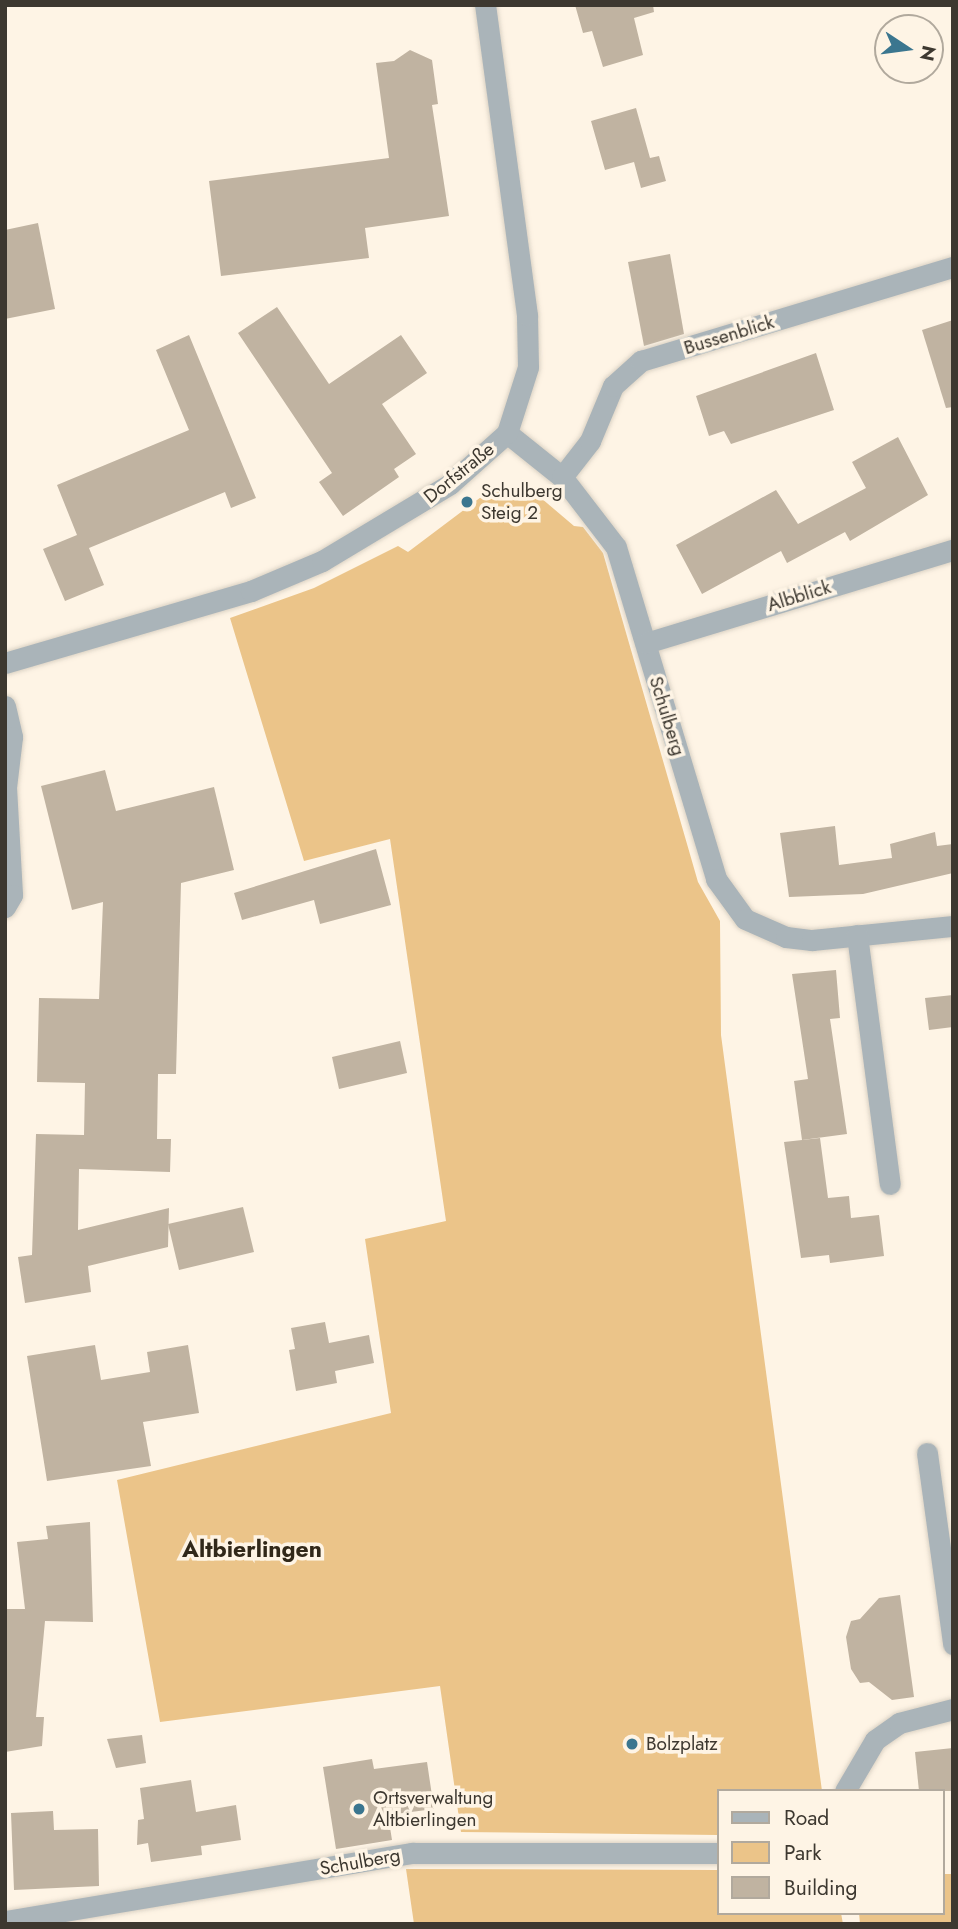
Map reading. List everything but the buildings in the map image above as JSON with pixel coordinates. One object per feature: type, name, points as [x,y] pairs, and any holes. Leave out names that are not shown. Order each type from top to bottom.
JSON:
[{"type":"street","name":"Dorfstraße","points":[[5,663],[251,591],[322,561],[450,484],[507,433],[528,367],[527,315],[485,5]]},
{"type":"street","name":"Bussenblick","points":[[562,477],[590,440],[613,386],[641,361],[953,268]]},
{"type":"street","name":"Schulberg","points":[[507,433],[562,477],[615,547],[727,900],[745,919],[786,936],[857,935],[953,926]]},
{"type":"street","name":"Albblick","points":[[646,643],[953,550]]},
{"type":"street","points":[[5,706],[12,737],[6,787],[12,895],[5,907]]},
{"type":"street","points":[[857,935],[890,1184]]},
{"type":"street","points":[[927,1453],[953,1644]]},
{"type":"street","points":[[846,1789],[875,1740],[899,1723],[953,1709]]},
{"type":"street","name":"Schulberg","points":[[5,1921],[412,1853],[716,1853]]},
{"type":"green space","points":[[497,485],[541,498],[574,526],[583,527],[603,553],[698,882],[720,921],[721,1035],[822,1789],[716,1789],[716,1835],[461,1832],[440,1686],[160,1722],[117,1480],[391,1413],[365,1239],[446,1221],[390,839],[304,861],[230,618],[314,588],[398,546],[408,552]]},
{"type":"green space","points":[[406,1869],[716,1870],[716,1915],[841,1915],[843,1924],[414,1924]]},
{"type":"green space","points":[[944,1874],[953,1874],[953,1924],[860,1924],[859,1915],[944,1915]]},
{"type":"place","name":"Schulberg Steig 2","points":[[467,502]]},
{"type":"place","name":"Bolzplatz","points":[[632,1744]]},
{"type":"place","name":"Ortsverwaltung Altbierlingen","points":[[359,1809]]},
{"type":"district","name":"Altbierlingen","points":[[252,1549]]}]
